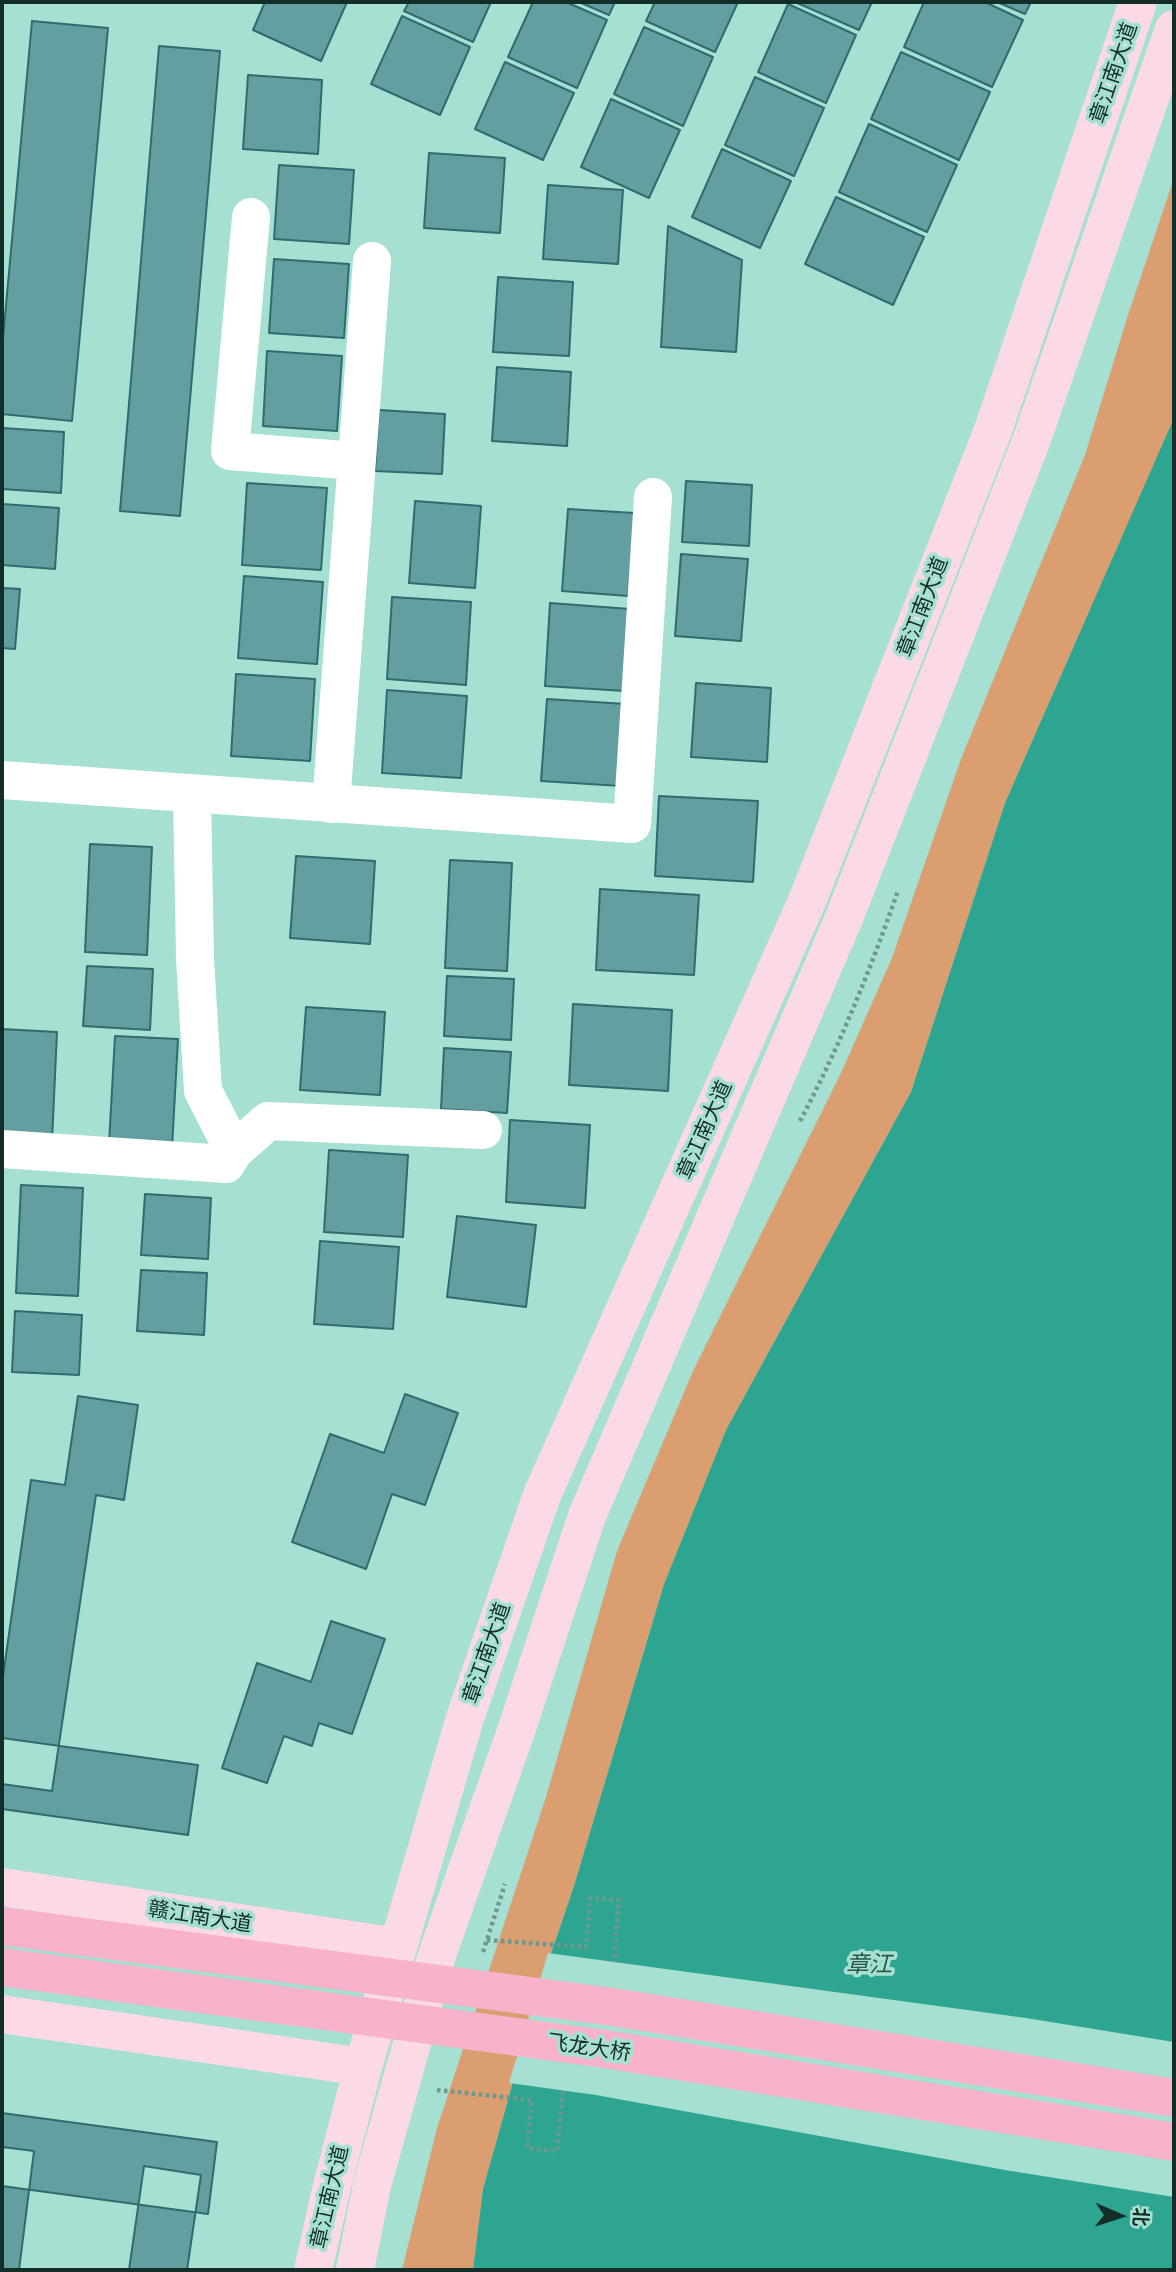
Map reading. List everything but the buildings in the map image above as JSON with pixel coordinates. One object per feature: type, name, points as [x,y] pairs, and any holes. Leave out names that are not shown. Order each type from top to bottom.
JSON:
[{"type":"main road","name":"章江南大道","points":[[313,2270],[363,2067],[465,1718],[542,1495],[813,888],[993,430],[1138,2]]},
{"type":"main road","name":"章江南大道","points":[[355,2270],[372,2185],[437,1955],[516,1734],[587,1516],[844,918],[1032,439],[1174,29]]},
{"type":"main road","name":"赣江南大道","points":[[2,1887],[398,1947]]},
{"type":"main road","name":"飞龙大桥","points":[[2,1926],[612,2007],[1174,2098]]},
{"type":"main road","name":"飞龙大桥","points":[[2,1966],[605,2049],[1174,2142]]},
{"type":"main road","points":[[2,2014],[363,2067]]},
{"type":"street","points":[[251,217],[230,451],[356,461]]},
{"type":"street","points":[[331,804],[372,261]]},
{"type":"street","points":[[2,780],[632,824],[653,498]]},
{"type":"street","points":[[192,794],[195,959],[203,1091],[234,1151]]},
{"type":"street","points":[[2,1149],[226,1164],[234,1151],[268,1121],[483,1130]]},
{"type":"path","points":[[799,1123],[831,1063],[878,948],[900,885]]},
{"type":"path","points":[[478,1965],[508,1874]]},
{"type":"path","points":[[487,1940],[586,1947],[590,1898],[619,1900],[614,1962]]},
{"type":"path","points":[[432,2090],[532,2100],[527,2148],[557,2151],[563,2091]]},
{"type":"shaded area","points":[[1174,178],[1174,419],[1005,803],[911,1092],[726,1430],[664,1584],[574,1886],[540,1986],[483,2189],[473,2270],[402,2270],[437,2128],[546,1797],[617,1551],[693,1371],[841,1073],[892,958],[961,759],[1085,455]]},
{"type":"water","name":"章江","points":[[1174,418],[1174,2270],[473,2270],[483,2189],[540,1986],[574,1886],[664,1584],[726,1430],[911,1092],[1005,803]]},
{"type":"pier","points":[[548,1953],[1026,2018],[1174,2042],[1174,2197],[1005,2170],[596,2095],[509,2083]]}]
